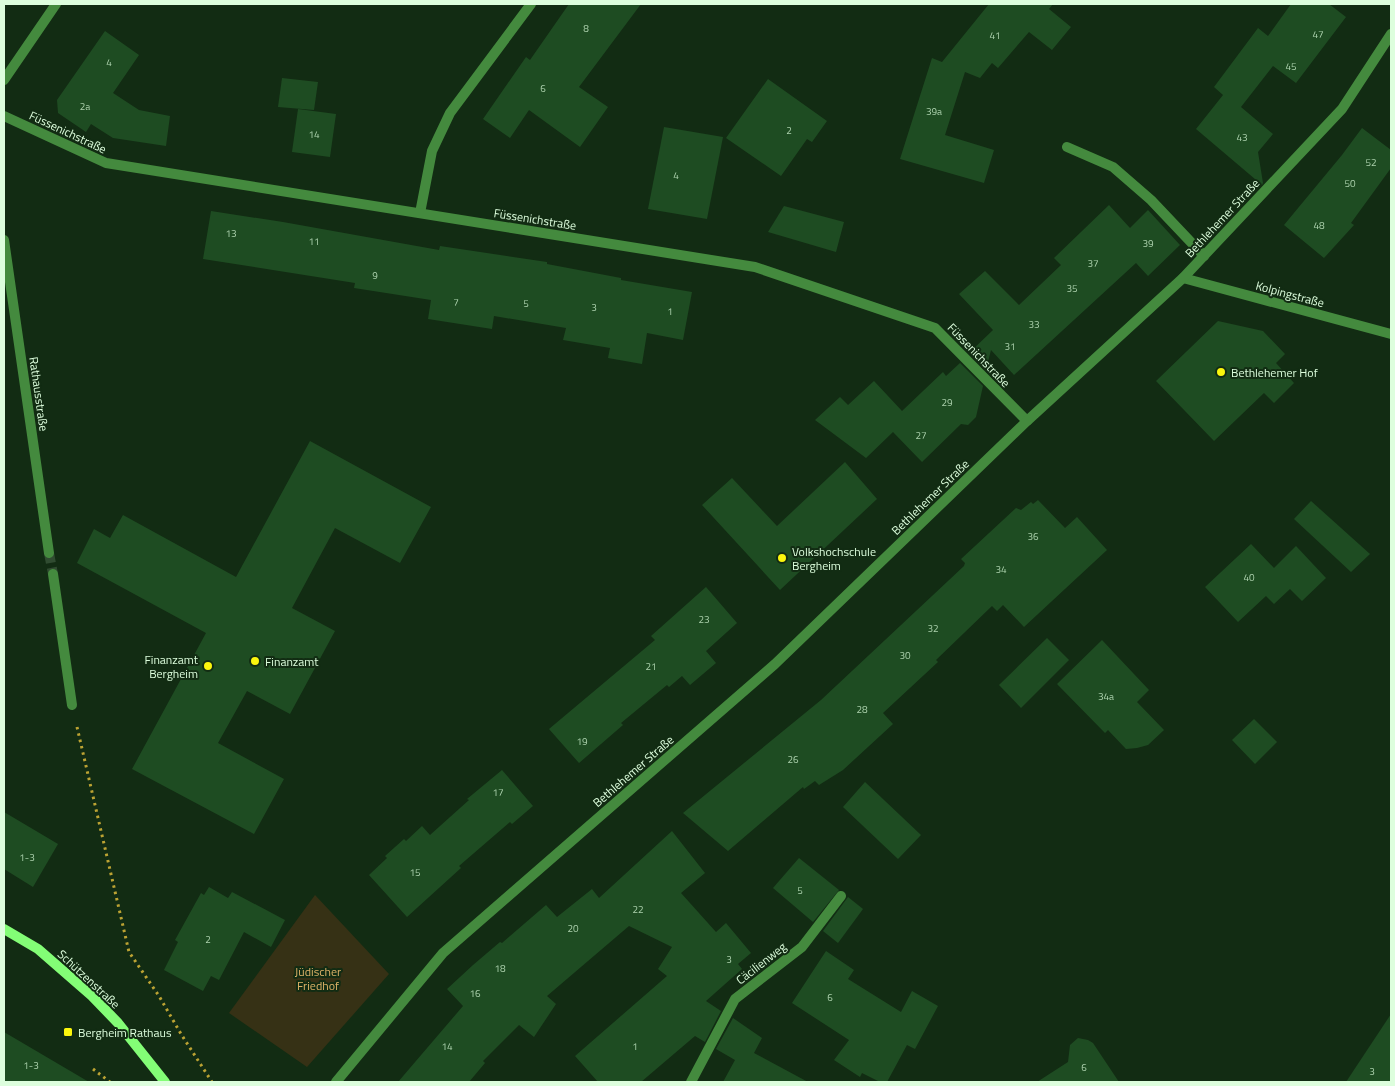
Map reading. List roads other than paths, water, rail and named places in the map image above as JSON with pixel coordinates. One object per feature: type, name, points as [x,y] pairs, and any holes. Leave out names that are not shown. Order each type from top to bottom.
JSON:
[{"type":"main road","name":"Schützenstraße","points":[[4,929],[38,949],[92,996],[118,1023],[165,1082]]},
{"type":"street","points":[[4,80],[56,4]]},
{"type":"street","points":[[420,213],[432,151],[450,113],[531,4]]},
{"type":"street","name":"Bethlehemer Straße","points":[[336,1082],[443,952],[775,664],[1026,422],[1183,278],[1342,109],[1391,34]]},
{"type":"street","name":"Füssenichstraße","points":[[4,116],[106,164],[756,267],[935,328],[1026,422]]},
{"type":"street","points":[[1067,147],[1112,167],[1151,200],[1204,256]]},
{"type":"street","name":"Rathausstraße","points":[[4,240],[49,553]]},
{"type":"street","name":"Kolpingstraße","points":[[1183,278],[1391,334]]},
{"type":"street","points":[[53,574],[72,705]]},
{"type":"street","name":"Cäcilienweg","points":[[691,1082],[735,999],[802,947],[841,896]]},
{"type":"tunnel","points":[[49,553],[53,574]]},
{"type":"place","name":"Bethlehemer Hof","points":[[1221,372]]},
{"type":"place","name":"Volkshochschule Bergheim","points":[[782,558]]},
{"type":"place","name":"Finanzamt","points":[[255,661]]},
{"type":"place","name":"Finanzamt Bergheim","points":[[208,666]]},
{"type":"place","name":"Bergheim Rathaus","points":[[68,1032]]},
{"type":"park label","name":"Jüdischer Friedhof","points":[[318,978]]}]
